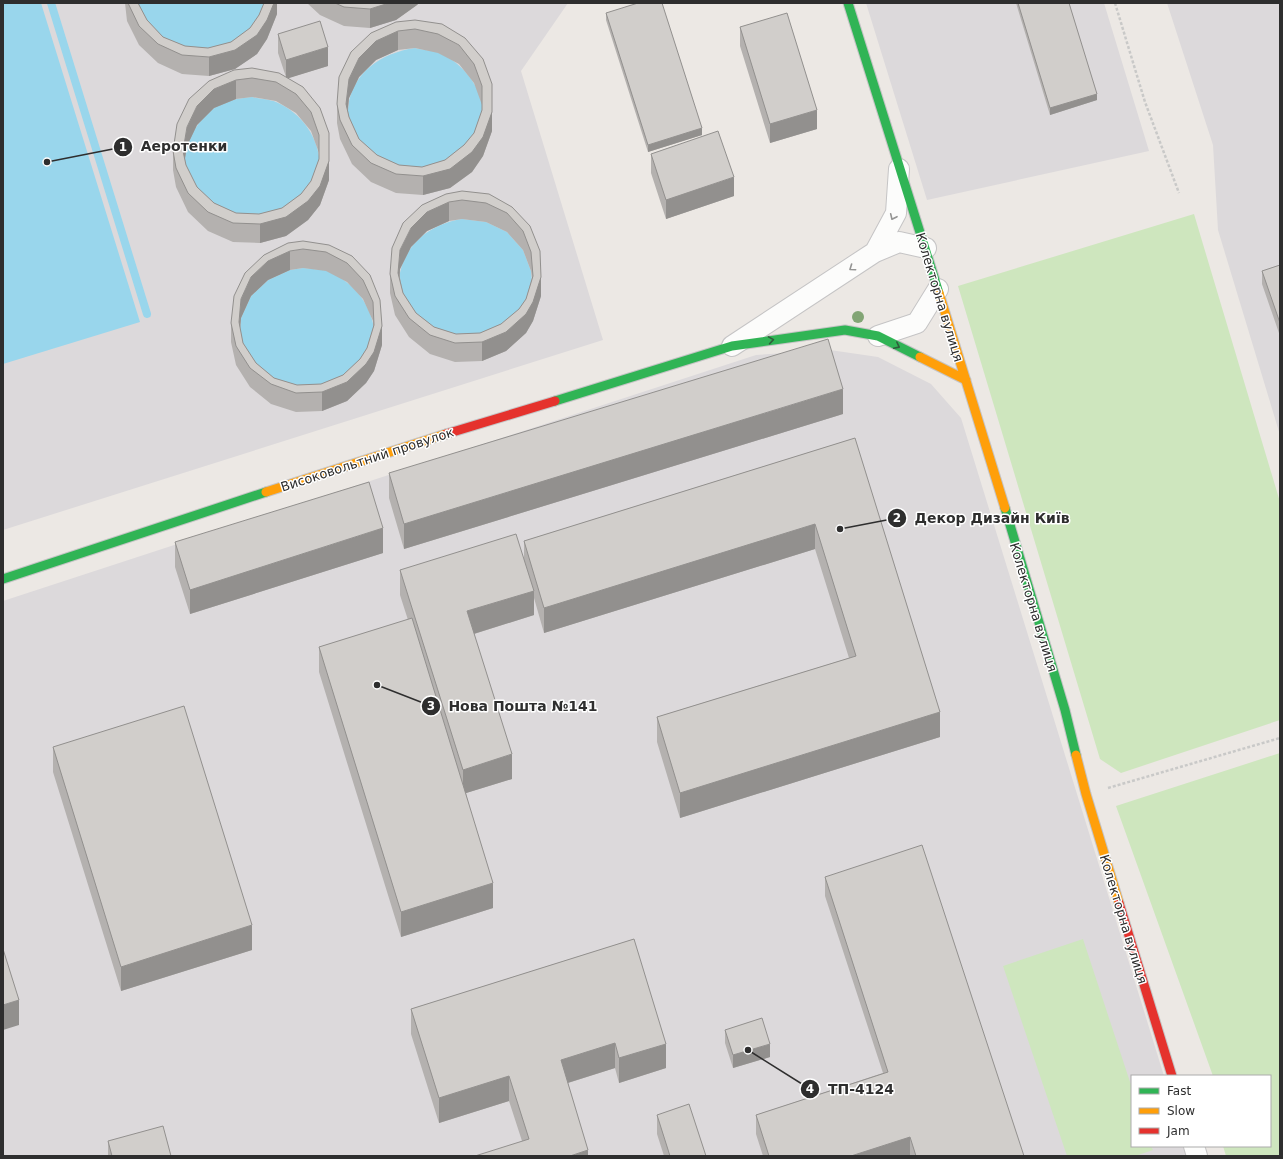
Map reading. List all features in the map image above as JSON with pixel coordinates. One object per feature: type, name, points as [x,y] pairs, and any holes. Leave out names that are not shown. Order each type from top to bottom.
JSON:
[{"type":"street","name":"Колекторна вулиця","points":[[848,3],[926,248],[966,380],[1065,710],[1086,794],[1172,1075]]},
{"type":"street","points":[[875,252],[896,213],[900,165]]},
{"type":"street","name":"Високовольтний провулок","points":[[732,346],[875,252],[899,242],[926,248]]},
{"type":"street","points":[[878,336],[917,323],[938,289]]},
{"type":"street","name":"Високовольтний провулок","points":[[3,579],[374,456],[732,346],[845,330],[878,336],[966,380]]},
{"type":"path","points":[[1115,3],[1145,102],[1179,193]]},
{"type":"path","points":[[1086,794],[1280,738]]},
{"type":"shaded area","points":[[3,3],[568,3],[521,71],[603,340],[3,530]]},
{"type":"shaded area","points":[[866,3],[1104,3],[1149,151],[927,200]]},
{"type":"shaded area","points":[[1167,3],[1280,3],[1280,435],[1218,230],[1213,145]]},
{"type":"shaded area","points":[[830,350],[878,357],[931,384],[961,418],[1164,1075],[1131,1075],[1131,1147],[1186,1147],[1189,1156],[3,1156],[3,601],[756,355]]},
{"type":"green space","points":[[1194,214],[1280,502],[1280,720],[1121,773],[1100,759],[958,286]]},
{"type":"green space","points":[[1280,753],[1280,1156],[1226,1156],[1223,1147],[1271,1147],[1271,1075],[1213,1075],[1116,806]]},
{"type":"green space","points":[[1083,939],[1131,1085],[1131,1147],[1152,1147],[1153,1150],[1135,1156],[1067,1156],[1003,966]]},
{"type":"water","points":[[3,3],[41,3],[140,322],[3,364]]},
{"type":"water","points":[[134,3],[268,3],[268,12],[208,67],[147,39],[136,18]]},
{"type":"water","points":[[415,48],[433,51],[449,58],[459,65],[467,74],[479,94],[483,106],[484,117],[481,134],[464,164],[377,174],[357,143],[347,124],[350,96],[355,85],[370,67],[391,55]]},
{"type":"water","points":[[252,97],[270,100],[286,107],[296,114],[304,123],[315,142],[318,153],[320,164],[318,181],[301,213],[214,222],[185,173],[185,152],[196,127],[214,108],[232,100]]},
{"type":"water","points":[[462,219],[486,222],[507,232],[523,250],[531,271],[533,295],[519,328],[434,346],[398,292],[401,268],[406,256],[420,238],[439,226]]},
{"type":"water","points":[[303,268],[327,271],[338,276],[356,290],[369,310],[374,332],[374,344],[370,357],[360,378],[274,397],[239,341],[241,318],[251,296],[268,280],[290,270]]},
{"type":"building","points":[[128,3],[138,3],[147,20],[163,37],[185,46],[208,48],[231,42],[250,28],[259,15],[264,3],[274,3],[267,20],[257,35],[235,50],[209,57],[182,55],[158,44],[139,26]]},
{"type":"building","points":[[335,3],[389,3],[370,9],[344,7]]},
{"type":"building","points":[[638,3],[662,3],[702,128],[648,145],[606,13]]},
{"type":"building","points":[[1018,3],[1069,3],[1097,94],[1050,108]]},
{"type":"building","points":[[787,13],[817,110],[770,124],[740,27]]},
{"type":"building","points":[[415,20],[442,24],[465,38],[483,59],[492,84],[492,112],[483,137],[472,152],[450,169],[423,176],[396,174],[371,163],[352,145],[340,120],[337,104],[339,77],[351,52],[371,33],[396,22]],"holes":[[[415,29],[438,34],[459,45],[474,64],[482,86],[482,110],[474,133],[464,145],[445,160],[422,167],[399,165],[377,155],[359,139],[349,117],[346,104],[349,79],[359,58],[376,41],[398,31]]]},
{"type":"building","points":[[320,21],[328,47],[286,60],[278,34]]},
{"type":"building","points":[[252,68],[279,73],[303,87],[320,108],[329,133],[329,161],[320,186],[308,201],[286,217],[260,224],[233,223],[208,212],[188,193],[176,168],[173,151],[177,124],[189,99],[209,81],[234,70]],"holes":[[[252,78],[276,82],[296,94],[311,112],[319,135],[319,159],[311,181],[301,194],[282,208],[259,214],[236,213],[214,203],[197,187],[186,165],[183,151],[187,127],[197,106],[214,89],[236,80]]]},
{"type":"building","points":[[718,131],[734,177],[666,200],[651,154]]},
{"type":"building","points":[[462,191],[489,194],[512,207],[530,226],[540,251],[541,277],[533,302],[526,314],[506,332],[482,342],[455,343],[430,335],[409,318],[395,296],[390,274],[392,248],[403,223],[422,205],[446,194]],"holes":[[[462,200],[486,203],[507,213],[523,231],[531,252],[533,276],[526,299],[519,309],[501,324],[480,333],[456,334],[434,327],[416,313],[403,293],[398,273],[400,250],[411,228],[427,212],[449,202]]]},
{"type":"building","points":[[303,241],[329,245],[352,256],[370,275],[380,300],[382,326],[374,352],[366,364],[347,382],[322,392],[296,393],[271,384],[250,368],[236,346],[231,323],[234,296],[245,273],[264,255],[288,243]],"holes":[[[303,249],[326,252],[347,263],[363,280],[373,302],[374,325],[367,348],[360,359],[343,375],[321,384],[297,385],[274,378],[256,363],[243,343],[239,322],[241,299],[251,277],[268,261],[290,251]]]},
{"type":"building","points":[[1280,265],[1280,323],[1262,271]]},
{"type":"building","points":[[828,339],[843,389],[404,524],[389,473]]},
{"type":"building","points":[[855,438],[940,712],[680,793],[657,717],[856,656],[815,524],[544,608],[524,541]]},
{"type":"building","points":[[369,482],[383,528],[190,590],[175,542]]},
{"type":"building","points":[[516,534],[534,591],[467,611],[512,754],[463,770],[400,570]]},
{"type":"building","points":[[412,618],[493,883],[401,912],[319,647]]},
{"type":"building","points":[[184,706],[252,925],[121,967],[53,747]]},
{"type":"building","points":[[922,845],[1024,1156],[916,1156],[910,1137],[851,1156],[769,1156],[756,1115],[888,1072],[825,877]]},
{"type":"building","points":[[634,939],[666,1044],[619,1058],[615,1043],[561,1060],[588,1150],[570,1156],[475,1156],[529,1139],[509,1076],[439,1098],[411,1009]]},
{"type":"building","points":[[3,949],[19,1000],[3,1005]]},
{"type":"building","points":[[762,1018],[770,1044],[733,1055],[725,1030]]},
{"type":"building","points":[[689,1104],[706,1156],[670,1156],[657,1115]]},
{"type":"building","points":[[163,1126],[171,1156],[112,1156],[108,1141]]},
{"type":"waterway","points":[[51,3],[147,314]]},
{"type":"traffic: fast","points":[[848,3],[939,293]]},
{"type":"traffic: fast","points":[[555,401],[732,346],[845,330],[878,336],[920,357]]},
{"type":"traffic: fast","points":[[3,579],[266,492]]},
{"type":"traffic: fast","points":[[1005,508],[1065,710],[1076,755]]},
{"type":"traffic: slow","points":[[939,293],[1005,508]]},
{"type":"traffic: slow","points":[[920,357],[966,380]]},
{"type":"traffic: slow","points":[[266,492],[446,434]]},
{"type":"traffic: slow","points":[[1076,755],[1086,794],[1119,903]]},
{"type":"traffic: jam","points":[[446,434],[555,401]]},
{"type":"traffic: jam","points":[[1119,903],[1172,1075]]},
{"type":"place","name":"Аеротенки","points":[[47,162]]},
{"type":"place","name":"Декор Дизайн Київ","points":[[840,529]]},
{"type":"place","name":"Нова Пошта №141","points":[[377,685]]},
{"type":"place","name":"ТП-4124","points":[[748,1050]]}]
